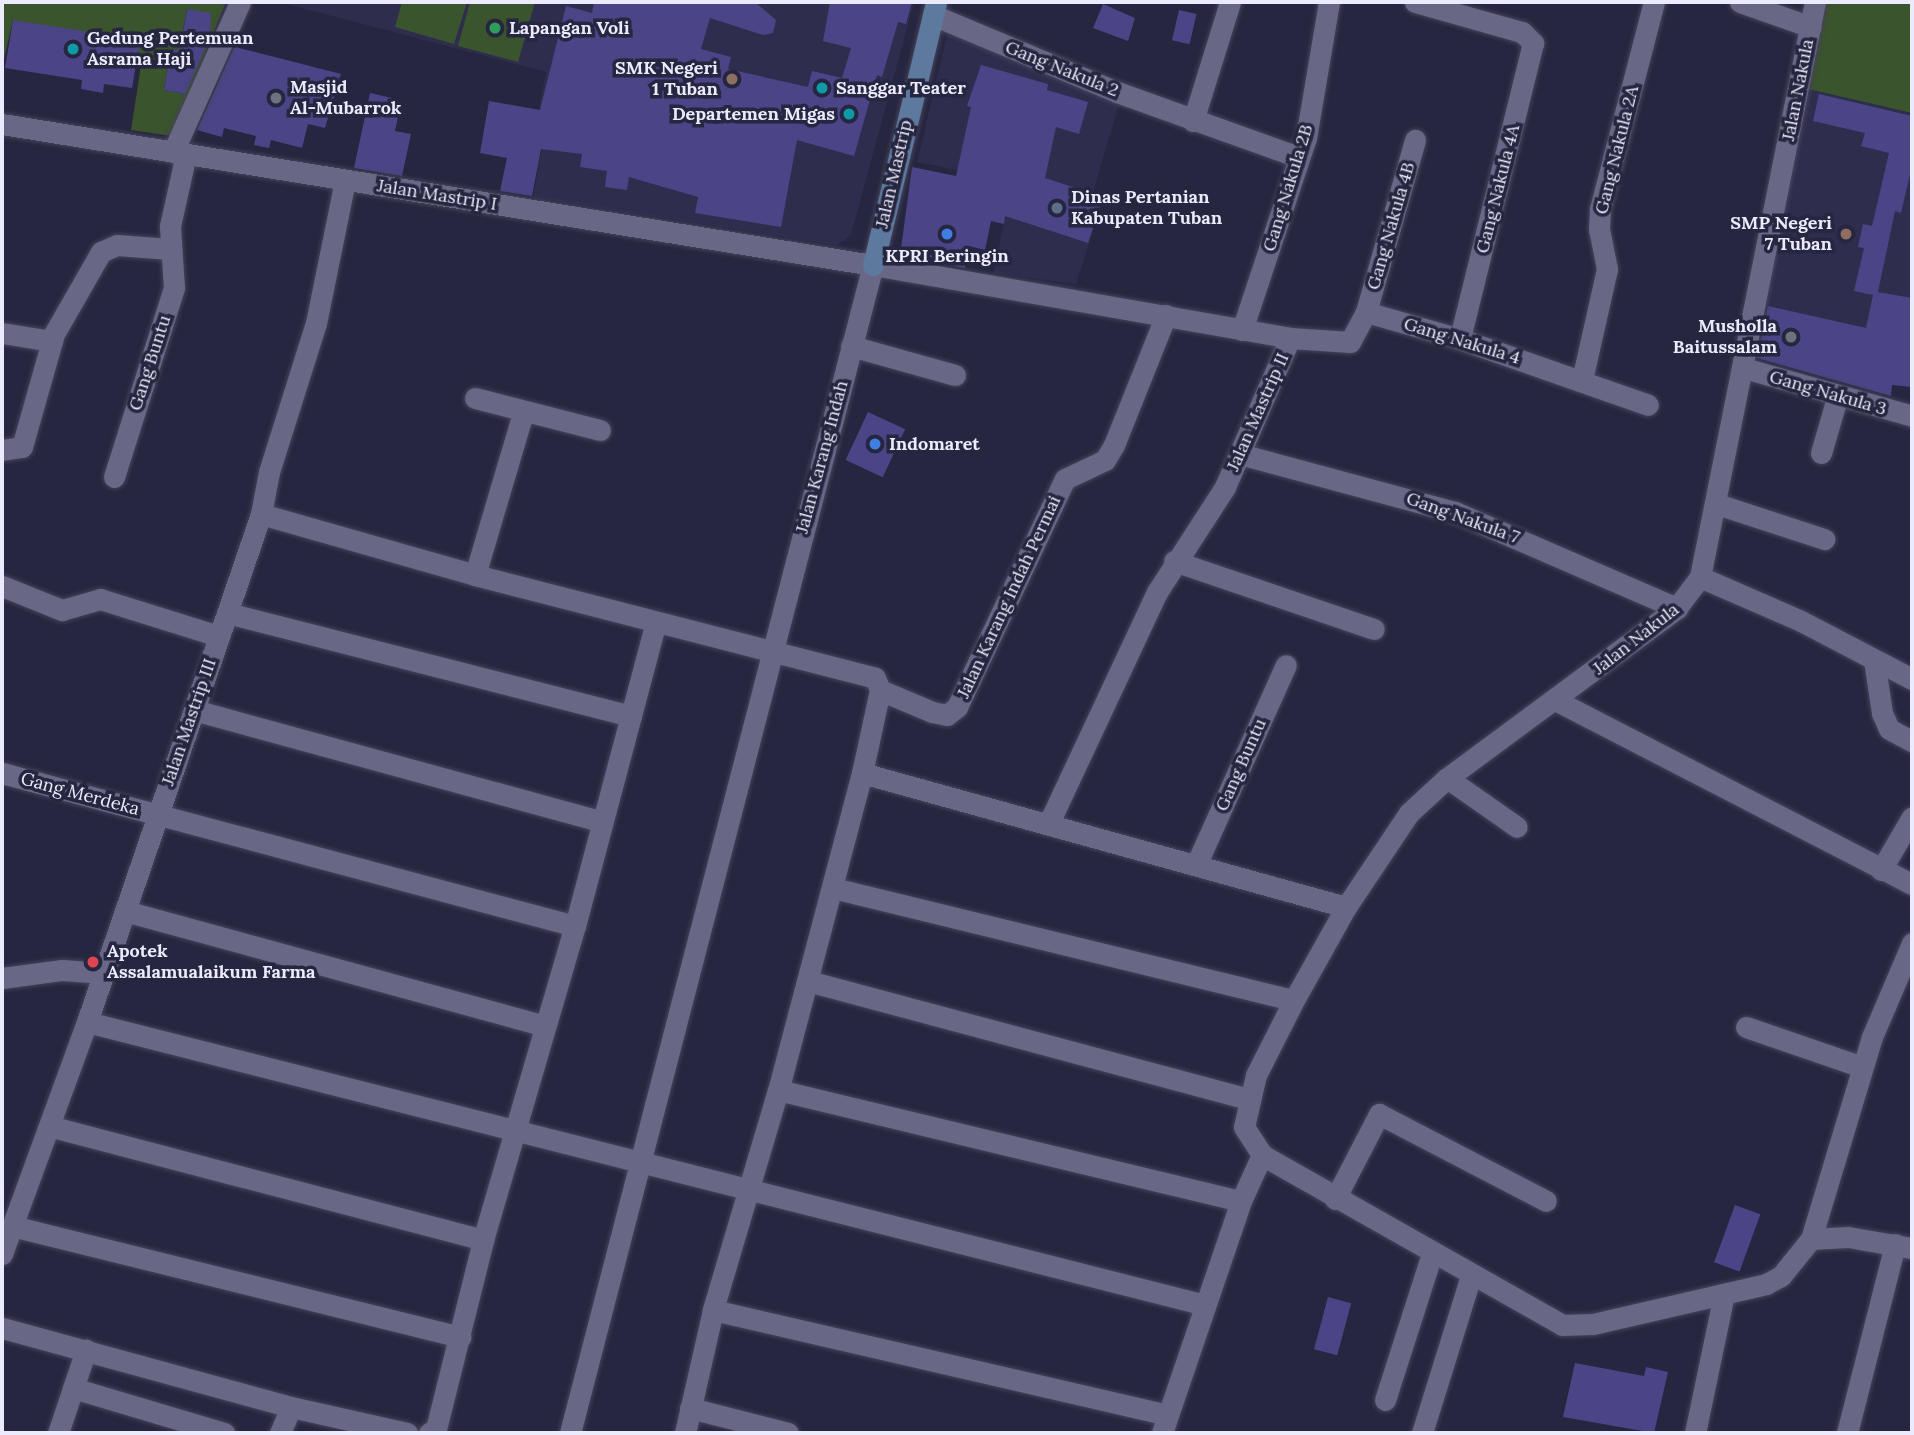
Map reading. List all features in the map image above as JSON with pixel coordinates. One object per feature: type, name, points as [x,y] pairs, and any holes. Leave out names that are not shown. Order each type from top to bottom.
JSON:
[{"type":"street","name":"Gang Buntu","points":[[114,477],[174,288],[170,249],[179,153],[240,2]]},
{"type":"street","points":[[1193,121],[1230,2]]},
{"type":"street","name":"Gang Nakula 2B","points":[[1242,330],[1299,157],[1329,2]]},
{"type":"street","name":"Gang Nakula 4A","points":[[1415,2],[1522,32],[1532,39],[1460,339]]},
{"type":"street","name":"Gang Nakula 2A","points":[[1582,380],[1607,269],[1600,209],[1654,2]]},
{"type":"street","points":[[1740,2],[1811,27]]},
{"type":"street","name":"Jalan Nakula","points":[[1262,1155],[1246,1134],[1247,1099],[1294,1000],[1346,907],[1409,813],[1447,778],[1557,701],[1677,608],[1700,577],[1717,504],[1815,2]]},
{"type":"street","name":"Gang Nakula 2","points":[[934,8],[1193,121],[1299,157]]},
{"type":"street","name":"Jalan Mastrip","points":[[873,265],[934,8]]},
{"type":"street","name":"Jalan Mastrip I","points":[[2,124],[873,265]]},
{"type":"street","name":"Gang Nakula 4B","points":[[1366,312],[1415,140]]},
{"type":"street","name":"Jalan Mastrip III","points":[[2,1254],[87,1022],[261,514],[268,472],[316,323],[345,181]]},
{"type":"street","points":[[2,450],[22,447],[52,341],[105,249],[125,245],[170,249]]},
{"type":"street","name":"Jalan Mastrip II","points":[[873,265],[1166,314],[1290,338],[1217,501],[1174,561],[1049,823]]},
{"type":"street","name":"Jalan Karang Indah","points":[[570,1433],[642,1161],[771,649],[873,265]]},
{"type":"street","points":[[1290,338],[1350,342],[1366,312]]},
{"type":"street","name":"Gang Nakula 4","points":[[1366,312],[1460,339],[1648,405]]},
{"type":"street","name":"Jalan Karang Indah Permai","points":[[261,514],[475,575],[867,674],[875,678],[880,690],[941,714],[957,708],[1065,480],[1105,460],[1114,445],[1166,314]]},
{"type":"street","points":[[2,333],[52,341]]},
{"type":"street","points":[[851,346],[955,375]]},
{"type":"street","name":"Gang Nakula 3","points":[[1744,368],[1837,398],[1912,416]]},
{"type":"street","points":[[475,398],[523,413],[600,430]]},
{"type":"street","points":[[1821,453],[1837,398]]},
{"type":"street","points":[[475,575],[523,413]]},
{"type":"street","name":"Gang Nakula 7","points":[[1240,454],[1455,512],[1677,608]]},
{"type":"street","points":[[1717,504],[1824,539]]},
{"type":"street","points":[[1174,561],[1374,629]]},
{"type":"street","points":[[1700,577],[1801,621],[1912,679]]},
{"type":"street","points":[[2,586],[62,610],[100,599],[219,636]]},
{"type":"street","points":[[227,613],[631,716]]},
{"type":"street","points":[[429,1433],[436,1429],[483,1240],[575,926],[600,821],[656,622]]},
{"type":"street","points":[[1874,660],[1882,713],[1889,729],[1912,741]]},
{"type":"street","name":"Gang Buntu","points":[[1196,865],[1286,665]]},
{"type":"street","points":[[685,1433],[713,1310],[778,1090],[833,888],[880,690]]},
{"type":"street","points":[[1557,701],[1912,884]]},
{"type":"street","points":[[194,710],[600,821]]},
{"type":"street","name":"Gang Merdeka","points":[[2,773],[575,926]]},
{"type":"street","points":[[862,773],[1346,907]]},
{"type":"street","points":[[1447,778],[1517,827]]},
{"type":"street","points":[[1881,870],[1912,817]]},
{"type":"street","points":[[833,888],[1294,1000]]},
{"type":"street","points":[[125,911],[545,1026]]},
{"type":"street","points":[[713,1310],[1164,1424],[1241,1200],[1262,1155],[1432,1254],[1562,1325],[1593,1324],[1724,1294],[1781,1276],[1811,1239],[1862,1067],[1912,943]]},
{"type":"street","points":[[2,978],[62,970],[104,973]]},
{"type":"street","points":[[808,981],[1247,1099]]},
{"type":"street","points":[[87,1022],[1205,1305]]},
{"type":"street","points":[[1746,1027],[1862,1067]]},
{"type":"street","points":[[778,1090],[1241,1200]]},
{"type":"street","points":[[1335,1199],[1379,1114],[1546,1200]]},
{"type":"street","points":[[49,1126],[483,1240]]},
{"type":"street","points":[[12,1226],[460,1337]]},
{"type":"street","points":[[1811,1239],[1847,1237],[1904,1246],[1847,1433]]},
{"type":"street","points":[[1385,1400],[1432,1254]]},
{"type":"street","points":[[1422,1433],[1471,1276]]},
{"type":"street","points":[[1695,1433],[1724,1294]]},
{"type":"street","points":[[2,1328],[291,1407],[407,1433]]},
{"type":"street","points":[[58,1433],[86,1350]]},
{"type":"street","points":[[73,1388],[224,1433]]},
{"type":"street","points":[[280,1433],[291,1407]]},
{"type":"street","points":[[690,1408],[788,1433]]},
{"type":"shaded area","points":[[279,2],[914,2],[851,235],[837,245],[533,197],[549,110],[539,108],[546,72]]},
{"type":"shaded area","points":[[948,31],[1119,103],[1093,193],[1104,197],[1076,284],[994,273],[1012,181],[917,162]]},
{"type":"shaded area","name":"SMP Negeri 7 Tuban","points":[[1808,89],[1912,113],[1912,370],[1755,355]]},
{"type":"green space","points":[[2,2],[226,2],[171,136],[131,130],[142,59],[13,20],[2,68]],"holes":[[[187,9],[211,14],[204,51],[180,47]],[[171,49],[192,53],[185,94],[164,90]]]},
{"type":"green space","name":"Lapangan Voli","points":[[402,2],[467,2],[454,44],[395,27]]},
{"type":"green space","name":"Lapangan Voli","points":[[470,2],[535,2],[518,62],[458,46]]},
{"type":"green space","points":[[1825,2],[1912,2],[1912,113],[1808,89]]},
{"type":"building","points":[[594,2],[755,2],[776,20],[773,33],[763,35],[710,18],[701,49],[731,57],[728,69],[808,87],[812,71],[842,78],[851,48],[823,41],[830,2],[912,2],[906,24],[898,22],[882,77],[877,75],[854,156],[797,140],[781,227],[695,213],[698,197],[629,177],[627,190],[605,187],[607,171],[580,167],[582,154],[541,149],[532,196],[500,191],[507,158],[480,153],[489,101],[540,110],[566,6],[592,13]]},
{"type":"building","points":[[1103,4],[1135,18],[1128,41],[1093,28]]},
{"type":"building","points":[[187,9],[211,13],[210,37],[185,94],[164,90],[171,49],[180,50]]},
{"type":"building","points":[[1179,10],[1197,14],[1190,44],[1172,40]]},
{"type":"building","name":"Gedung Pertemuan Asrama Haji","points":[[13,20],[140,40],[132,88],[104,84],[103,93],[81,89],[82,80],[5,68]]},
{"type":"building","name":"Masjid Al-Mubarrok","points":[[236,43],[239,48],[341,74],[325,128],[308,124],[302,148],[271,140],[269,148],[254,145],[256,136],[224,128],[222,137],[197,130]]},
{"type":"building","points":[[981,65],[1048,84],[1047,90],[1088,102],[1079,134],[1056,127],[1045,178],[1103,197],[1088,243],[1005,216],[1004,224],[991,221],[985,250],[969,246],[965,268],[900,256],[912,167],[956,176],[971,107],[967,106]]},
{"type":"building","points":[[370,93],[392,98],[390,106],[400,108],[395,131],[411,134],[402,176],[354,168]]},
{"type":"building","points":[[1819,94],[1912,116],[1912,166],[1901,213],[1895,211],[1878,292],[1912,298],[1912,387],[1892,385],[1891,396],[1757,358],[1768,306],[1866,328],[1873,295],[1854,291],[1864,248],[1858,247],[1863,224],[1872,226],[1889,153],[1861,146],[1865,133],[1813,121]]},
{"type":"building","name":"Indomaret","points":[[868,412],[905,429],[883,477],[846,460]]},
{"type":"building","points":[[1735,1205],[1760,1214],[1740,1272],[1714,1262]]},
{"type":"building","points":[[1328,1297],[1351,1303],[1337,1355],[1314,1349]]},
{"type":"building","points":[[1575,1363],[1644,1376],[1646,1367],[1668,1372],[1654,1433],[1563,1417]]},
{"type":"place","name":"Lapangan Voli","points":[[495,28]]},
{"type":"place","name":"Gedung Pertemuan Asrama Haji","points":[[73,49]]},
{"type":"place","name":"SMK Negeri 1 Tuban","points":[[732,79]]},
{"type":"place","name":"Sanggar Teater","points":[[822,88]]},
{"type":"place","name":"Masjid Al-Mubarrok","points":[[276,98]]},
{"type":"place","name":"Departemen Migas","points":[[849,114]]},
{"type":"place","name":"Dinas Pertanian Kabupaten Tuban","points":[[1057,208]]},
{"type":"place","name":"KPRI Beringin","points":[[947,234]]},
{"type":"place","name":"SMP Negeri 7 Tuban","points":[[1846,234]]},
{"type":"place","name":"Musholla Baitussalam","points":[[1791,337]]},
{"type":"place","name":"Indomaret","points":[[875,444]]},
{"type":"place","name":"Apotek Assalamualaikum Farma","points":[[93,962]]}]
